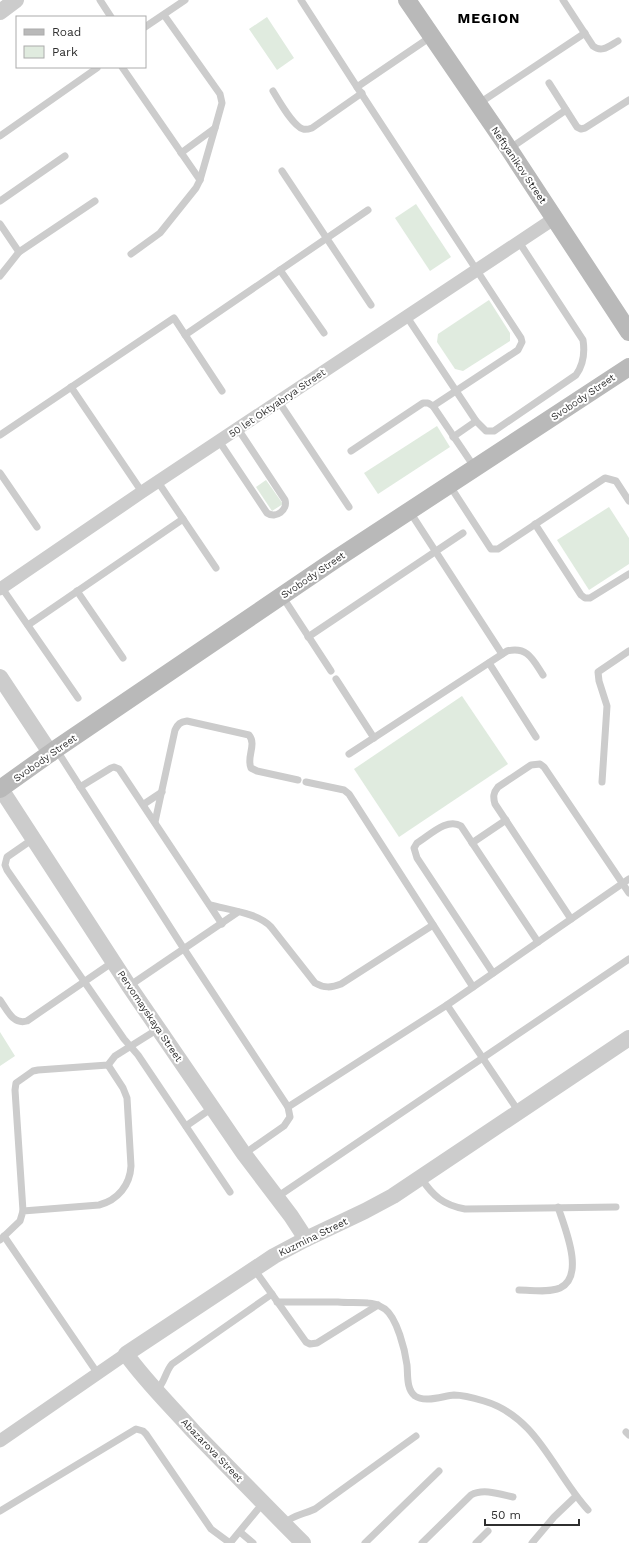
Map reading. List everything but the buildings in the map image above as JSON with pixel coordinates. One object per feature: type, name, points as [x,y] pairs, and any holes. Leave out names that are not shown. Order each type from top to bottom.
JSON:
[{"type":"main road","name":"Neftyanikov Street","points":[[407,0],[509,149],[629,332]]},
{"type":"main road","name":"Svobody Street","points":[[0,789],[282,596],[629,367]]},
{"type":"street","points":[[0,12],[16,0]]},
{"type":"street","name":"50 let Oktyabrya Street","points":[[1,588],[142,492],[555,218]]},
{"type":"street","points":[[0,677],[54,751]]},
{"type":"street","name":"Pervomayskaya Street","points":[[0,789],[129,986],[244,1154],[277,1197],[306,1239]]},
{"type":"street","name":"Kuzmina Street","points":[[0,1441],[254,1268],[306,1239],[365,1212],[422,1178],[629,1038]]},
{"type":"street","name":"Abazarova Street","points":[[126,1354],[156,1391],[302,1543]]},
{"type":"lane","points":[[100,0],[110,16]]},
{"type":"lane","points":[[146,26],[185,0]]},
{"type":"lane","points":[[301,0],[521,338],[522,342],[518,350],[432,406]]},
{"type":"lane","points":[[563,0],[593,46],[601,50],[618,41]]},
{"type":"lane","points":[[131,254],[160,233],[196,188],[200,180],[222,103],[220,94],[164,15]]},
{"type":"lane","points":[[478,104],[585,34]]},
{"type":"lane","points":[[357,86],[432,36]]},
{"type":"lane","points":[[0,136],[97,68]]},
{"type":"lane","points":[[123,68],[200,180]]},
{"type":"lane","points":[[550,83],[577,127],[581,129],[585,128],[629,100]]},
{"type":"lane","points":[[273,92],[296,125],[301,129],[307,130],[362,93]]},
{"type":"lane","points":[[509,149],[566,110]]},
{"type":"lane","points":[[181,153],[215,128]]},
{"type":"lane","points":[[0,201],[65,156]]},
{"type":"lane","points":[[282,171],[371,305]]},
{"type":"lane","points":[[0,276],[19,252],[95,201]]},
{"type":"lane","points":[[185,335],[368,210]]},
{"type":"lane","points":[[0,224],[19,252]]},
{"type":"lane","points":[[406,317],[476,421],[486,431],[494,431],[576,375],[582,364],[584,355],[583,340],[519,242]]},
{"type":"lane","points":[[280,270],[324,333]]},
{"type":"lane","points":[[0,435],[174,318],[222,391]]},
{"type":"lane","points":[[71,387],[142,492]]},
{"type":"lane","points":[[279,402],[349,507]]},
{"type":"lane","points":[[351,451],[423,403],[428,403],[432,406],[476,469]]},
{"type":"lane","points":[[454,437],[476,421]]},
{"type":"lane","points":[[219,441],[267,513],[271,516],[285,509],[287,504],[285,500],[238,429]]},
{"type":"lane","points":[[0,472],[37,527]]},
{"type":"lane","points":[[450,486],[491,549],[498,549],[605,478],[616,482],[629,502]]},
{"type":"lane","points":[[158,482],[216,568]]},
{"type":"lane","points":[[409,512],[502,654]]},
{"type":"lane","points":[[28,625],[183,519]]},
{"type":"lane","points":[[535,524],[581,595],[585,598],[590,598],[629,574]]},
{"type":"lane","points":[[308,637],[463,533]]},
{"type":"lane","points":[[1,588],[78,698]]},
{"type":"lane","points":[[77,591],[123,658]]},
{"type":"lane","points":[[282,596],[330,671]]},
{"type":"lane","points":[[349,754],[502,654],[512,650],[526,652],[530,655],[543,675]]},
{"type":"lane","points":[[602,782],[607,706],[599,681],[598,672],[629,651]]},
{"type":"lane","points":[[489,663],[536,737]]},
{"type":"lane","points":[[336,679],[374,738]]},
{"type":"lane","points":[[155,822],[175,730],[177,725],[181,722],[187,721],[249,735],[252,741],[249,761],[251,768],[257,771],[298,780]]},
{"type":"lane","points":[[54,751],[80,787],[288,1107],[290,1117],[284,1126],[244,1154]]},
{"type":"lane","points":[[570,919],[495,804],[494,791],[530,765],[540,764],[544,766],[629,893]]},
{"type":"lane","points":[[80,787],[111,768],[117,767],[120,769],[222,924]]},
{"type":"lane","points":[[306,782],[344,790],[349,794],[473,987]]},
{"type":"lane","points":[[144,804],[162,792]]},
{"type":"lane","points":[[472,843],[506,820]]},
{"type":"lane","points":[[493,973],[414,852],[414,848],[417,843],[447,824],[456,823],[461,826],[538,942]]},
{"type":"lane","points":[[33,839],[7,856],[5,865],[84,982],[138,1055],[230,1192]]},
{"type":"lane","points":[[288,1107],[447,1005],[629,879]]},
{"type":"lane","points":[[210,905],[256,917],[264,921],[314,983],[320,986],[328,987],[341,984],[433,925]]},
{"type":"lane","points":[[129,986],[238,912]]},
{"type":"lane","points":[[277,1197],[629,959]]},
{"type":"lane","points":[[0,1000],[13,1018],[17,1021],[24,1022],[113,962]]},
{"type":"lane","points":[[447,1005],[519,1113]]},
{"type":"lane","points":[[98,1374],[2,1238],[20,1221],[23,1211],[14,1090],[16,1083],[33,1071],[108,1065],[115,1056],[158,1028]]},
{"type":"lane","points":[[23,1211],[99,1205],[110,1201],[125,1187],[131,1173],[127,1098],[123,1088],[108,1065]]},
{"type":"lane","points":[[186,1126],[212,1108]]},
{"type":"lane","points":[[422,1178],[430,1191],[436,1197],[456,1207],[465,1209],[616,1207]]},
{"type":"lane","points":[[520,1290],[552,1290],[561,1287],[570,1278],[572,1254],[558,1207]]},
{"type":"lane","points":[[254,1268],[306,1342],[310,1344],[317,1343],[378,1305]]},
{"type":"lane","points":[[156,1391],[164,1382],[172,1364],[272,1294]]},
{"type":"lane","points":[[277,1302],[369,1303],[378,1305],[388,1312],[395,1323],[404,1349],[409,1386],[415,1396],[421,1398],[455,1395],[467,1396],[507,1411],[528,1429],[550,1455],[575,1497],[588,1510]]},
{"type":"lane","points":[[0,1511],[136,1429],[143,1431],[146,1434],[212,1529],[230,1543],[264,1504]]},
{"type":"lane","points":[[283,1524],[291,1517],[315,1509],[416,1436]]},
{"type":"lane","points":[[365,1543],[439,1471]]},
{"type":"lane","points":[[422,1543],[475,1492],[513,1496]]},
{"type":"lane","points":[[532,1543],[554,1517],[575,1497]]},
{"type":"lane","points":[[476,1543],[488,1531]]},
{"type":"lane","points":[[240,1532],[253,1543]]},
{"type":"green space","points":[[267,17],[294,58],[277,70],[249,29]]},
{"type":"green space","points":[[416,204],[451,257],[430,271],[395,218]]},
{"type":"green space","points":[[489,300],[510,333],[510,341],[463,371],[455,369],[437,342],[438,334]]},
{"type":"green space","points":[[437,426],[450,447],[378,494],[364,473]]},
{"type":"green space","points":[[266,480],[283,504],[272,511],[256,487]]},
{"type":"green space","points":[[609,507],[629,538],[629,564],[589,590],[557,540]]},
{"type":"green space","points":[[462,696],[508,764],[399,837],[354,769]]},
{"type":"green space","points":[[0,1032],[15,1056],[0,1066]]},
{"type":"district","name":"MEGION","points":[[489,18]]}]
